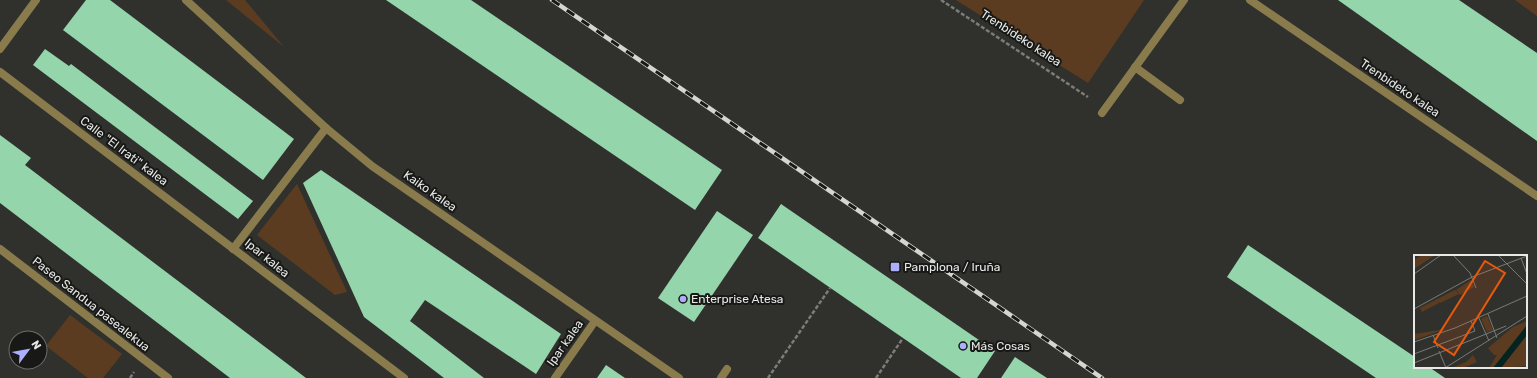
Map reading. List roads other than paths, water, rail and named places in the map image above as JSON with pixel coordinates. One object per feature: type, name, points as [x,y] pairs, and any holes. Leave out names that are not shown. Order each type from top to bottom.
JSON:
[{"type":"street","points":[[0,49],[36,0]]},
{"type":"street","name":"Kaiko kalea","points":[[186,0],[326,128],[372,166],[679,378]]},
{"type":"street","points":[[1102,113],[1184,0]]},
{"type":"street","name":"Trenbideko kalea","points":[[1250,0],[1537,196]]},
{"type":"street","points":[[1135,67],[1180,100]]},
{"type":"street","name":"Calle \"El Irati\" kalea","points":[[0,72],[233,249]]},
{"type":"street","name":"Ipar kalea","points":[[326,128],[233,249],[404,378]]},
{"type":"street","name":"Paseo Sandua pasealekua","points":[[0,249],[168,378]]},
{"type":"street","name":"Ipar kalea","points":[[555,378],[595,321]]},
{"type":"street","points":[[721,378],[727,369]]},
{"type":"railway","points":[[552,0],[1102,378]]},
{"type":"place","name":"Pamplona / Iruña","points":[[895,267]]},
{"type":"place","name":"Enterprise Atesa","points":[[683,299]]},
{"type":"place","name":"Más Cosas","points":[[963,346]]}]
